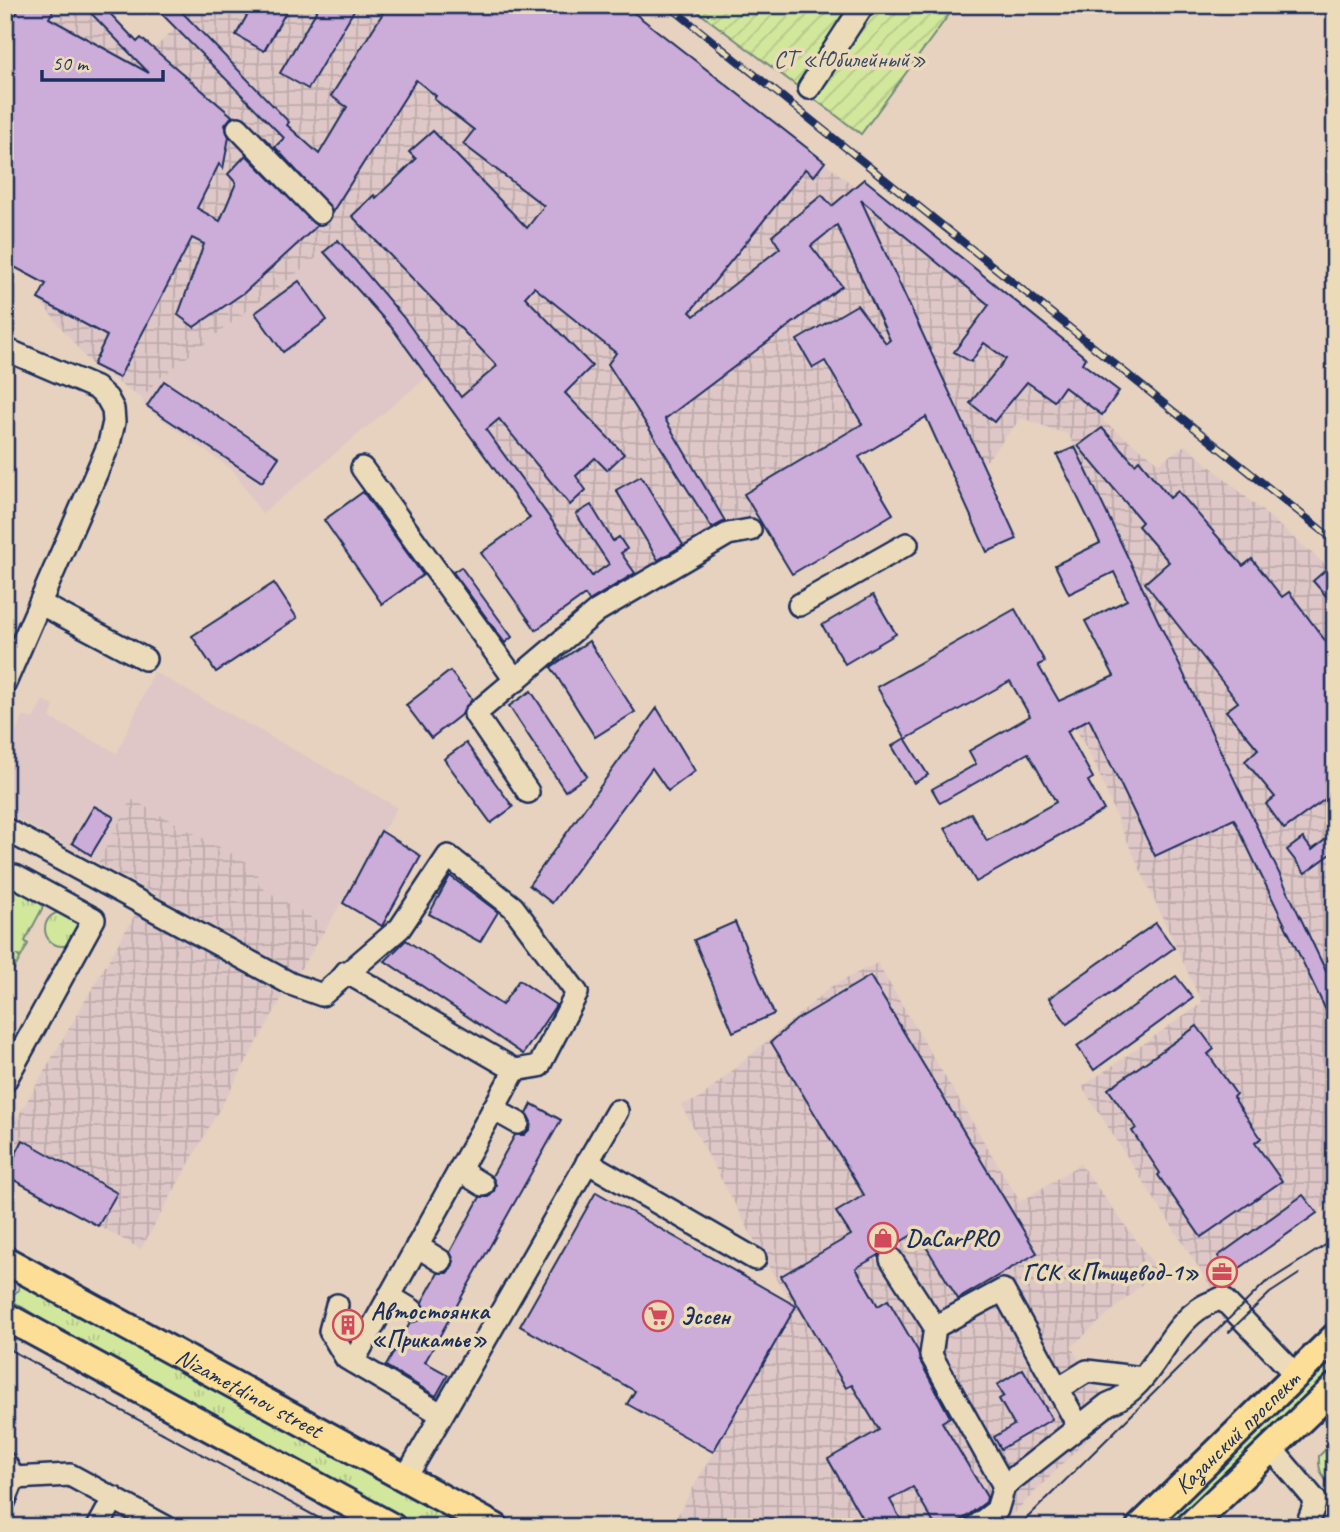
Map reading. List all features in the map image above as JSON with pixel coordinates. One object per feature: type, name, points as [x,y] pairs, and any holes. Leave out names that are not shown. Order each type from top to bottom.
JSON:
[{"type":"main road","name":"Nizametdinov street","points":[[5,1260],[495,1527]]},
{"type":"main road","points":[[5,1269],[5,1285]]},
{"type":"main road","name":"Nizametdinov street","points":[[5,1316],[392,1527]]},
{"type":"main road","name":"Казанский проспект","points":[[1140,1527],[1335,1337]]},
{"type":"main road","name":"Казанский проспект","points":[[1189,1527],[1335,1387]]},
{"type":"street","points":[[809,88],[863,5]]},
{"type":"street","points":[[238,128],[320,213]]},
{"type":"street","points":[[5,349],[96,388],[107,398],[114,422],[94,484],[5,683]]},
{"type":"street","points":[[362,468],[516,681]]},
{"type":"street","points":[[528,792],[475,715],[597,611],[728,534],[750,530]]},
{"type":"street","points":[[799,605],[907,544]]},
{"type":"street","points":[[41,604],[145,659]]},
{"type":"street","points":[[5,829],[291,984],[322,995],[346,972],[400,928],[448,856],[513,906],[578,993],[539,1066],[515,1070],[346,972]]},
{"type":"street","points":[[5,876],[15,876],[94,919],[5,1081]]},
{"type":"street","points":[[353,1362],[515,1070]]},
{"type":"street","points":[[493,1109],[518,1123]]},
{"type":"street","points":[[405,1479],[617,1111]]},
{"type":"street","points":[[587,1162],[755,1259]]},
{"type":"street","points":[[459,1170],[483,1185]]},
{"type":"street","points":[[417,1246],[441,1261]]},
{"type":"street","points":[[891,1259],[934,1327],[932,1355],[1004,1486]]},
{"type":"street","points":[[934,1327],[1003,1290],[1079,1427]]},
{"type":"street","points":[[389,1296],[412,1310]]},
{"type":"street","points":[[975,1527],[997,1510],[1004,1486],[1108,1404],[1118,1401],[1142,1378],[1184,1323],[1201,1307],[1222,1298],[1296,1375]]},
{"type":"street","points":[[337,1305],[330,1331],[346,1358],[441,1414]]},
{"type":"street","points":[[1058,1389],[1087,1371],[1142,1378]]},
{"type":"street","points":[[458,1386],[476,1398]]},
{"type":"street","points":[[1271,1448],[1316,1501],[1306,1527]]},
{"type":"street","points":[[5,1500],[10,1471],[63,1473],[166,1527]]},
{"type":"street","points":[[99,1527],[114,1498]]},
{"type":"shaded area","points":[[5,5],[102,5],[137,41],[141,38],[154,49],[175,28],[153,5],[624,5],[854,186],[864,179],[1086,358],[1082,363],[1119,391],[1102,415],[1104,422],[1159,463],[1185,445],[1328,567],[1335,574],[1335,1196],[1317,1213],[1212,1288],[1082,1087],[1202,1003],[1121,828],[1095,764],[1061,702],[1155,657],[1114,573],[1069,594],[1055,565],[1100,543],[1057,455],[1075,447],[1069,435],[1021,418],[983,465],[1017,539],[987,552],[926,418],[758,517],[726,524],[593,606],[392,328],[324,252],[156,381],[142,398],[91,364],[38,299],[45,284],[5,263]]},
{"type":"shaded area","points":[[324,252],[392,328],[428,376],[262,514],[234,471],[145,407],[142,398],[156,381]]},
{"type":"shaded area","points":[[154,672],[397,807],[327,927],[258,886],[131,799],[98,863],[5,812],[5,758],[23,716],[33,719],[43,700],[54,706],[50,718],[117,753]]},
{"type":"shaded area","points":[[131,799],[256,867],[259,886],[327,927],[298,973],[98,863]]},
{"type":"shaded area","points":[[136,913],[283,996],[141,1249],[5,1175],[5,1139]]},
{"type":"shaded area","points":[[877,963],[1020,1202],[1080,1164],[1158,1270],[1071,1347],[1113,1413],[1000,1527],[671,1527],[796,1306],[775,1278],[681,1105],[699,1099],[832,986]]},
{"type":"green space","name":"СТ «Юбилейный»","points":[[689,5],[956,5],[861,134]]},
{"type":"green space","points":[[9,883],[43,901],[42,909],[25,941],[28,944],[21,957],[18,956],[20,959],[5,984],[5,884]]},
{"type":"green space","points":[[62,912],[74,917],[79,929],[74,941],[62,946],[50,941],[45,929],[50,917]]},
{"type":"green space","points":[[18,1278],[476,1527],[415,1527],[92,1351],[8,1298],[19,1290]]},
{"type":"green space","points":[[1335,1355],[1335,1368],[1168,1527],[1155,1527]]},
{"type":"green space","points":[[1335,1440],[1335,1489],[1322,1475],[1319,1456]]},
{"type":"building","points":[[21,5],[56,5],[49,18],[149,73],[83,5],[102,5],[137,42],[141,38],[232,116],[225,125],[229,137],[223,169],[219,164],[197,208],[220,221],[236,183],[228,174],[246,155],[317,226],[245,292],[194,327],[178,315],[204,244],[192,238],[119,378],[93,365],[107,336],[38,299],[46,284],[5,262],[5,33]]},
{"type":"building","points":[[153,5],[175,5],[289,122],[287,125],[319,154],[347,107],[331,96],[388,5],[624,5],[825,162],[814,176],[805,169],[690,312],[694,316],[780,248],[772,236],[822,195],[832,206],[864,179],[1086,358],[1082,363],[1119,391],[1102,415],[1064,387],[1054,401],[1027,382],[994,422],[970,403],[1006,359],[984,343],[971,362],[954,352],[989,305],[861,200],[1017,539],[987,552],[926,417],[859,457],[893,514],[792,574],[744,494],[862,424],[825,361],[813,368],[797,340],[857,305],[886,343],[890,340],[837,225],[811,246],[842,286],[665,419],[725,521],[712,528],[608,364],[616,353],[534,287],[525,297],[592,366],[565,393],[624,454],[607,470],[595,458],[576,476],[586,490],[570,505],[499,419],[486,430],[592,576],[609,564],[576,514],[591,505],[613,541],[619,537],[627,549],[621,553],[635,573],[589,601],[585,595],[536,630],[481,553],[530,518],[392,328],[324,252],[338,240],[404,318],[461,397],[497,366],[352,216],[374,195],[376,198],[416,159],[409,152],[433,131],[527,228],[544,206],[463,144],[474,130],[434,99],[436,96],[416,80],[333,211],[275,147],[284,138]]},
{"type":"building","points":[[253,5],[290,5],[264,51],[236,35]]},
{"type":"building","points":[[320,5],[357,5],[308,89],[280,73]]},
{"type":"building","points":[[299,281],[327,320],[283,352],[255,313]]},
{"type":"building","points":[[164,381],[279,457],[262,482],[147,406]]},
{"type":"building","points":[[1102,428],[1135,464],[1139,460],[1170,498],[1178,491],[1243,566],[1252,559],[1282,597],[1289,592],[1335,654],[1335,773],[1328,778],[1335,792],[1284,829],[1266,804],[1275,797],[1245,761],[1258,749],[1226,711],[1238,702],[1145,583],[1169,562],[1138,526],[1142,522],[1078,446]]},
{"type":"building","points":[[1075,447],[1335,990],[1335,1029],[1234,819],[1155,856],[1089,719],[1067,731],[1093,778],[1088,781],[1104,810],[976,882],[945,828],[971,813],[987,841],[1056,802],[1028,753],[940,803],[932,789],[976,764],[969,751],[1030,716],[1010,681],[906,739],[877,687],[1015,609],[1045,662],[1038,665],[1059,701],[1114,676],[1085,621],[1127,600],[1114,572],[1069,594],[1055,565],[1100,543],[1057,455]]},
{"type":"building","points":[[641,476],[683,545],[658,560],[616,490]]},
{"type":"building","points":[[363,492],[423,575],[382,604],[324,520]]},
{"type":"building","points":[[461,567],[512,637],[505,643],[453,572]]},
{"type":"building","points":[[1329,567],[1335,575],[1335,606],[1313,581]]},
{"type":"building","points":[[274,583],[297,618],[216,672],[192,636]]},
{"type":"building","points":[[873,595],[896,634],[845,664],[822,625]]},
{"type":"building","points":[[589,641],[635,712],[595,737],[551,667]]},
{"type":"building","points":[[450,671],[472,699],[462,714],[431,738],[406,705]]},
{"type":"building","points":[[531,691],[587,776],[565,791],[509,706]]},
{"type":"building","points":[[657,708],[695,771],[668,791],[652,768],[552,903],[529,885]]},
{"type":"building","points":[[905,738],[928,775],[914,783],[892,746]]},
{"type":"building","points":[[466,743],[513,807],[491,823],[444,759]]},
{"type":"building","points":[[94,806],[114,817],[91,855],[72,843]]},
{"type":"building","points":[[381,831],[421,856],[382,926],[343,903]]},
{"type":"building","points":[[1335,832],[1335,851],[1305,873],[1287,850],[1303,838],[1312,850]]},
{"type":"building","points":[[450,876],[498,912],[480,942],[429,914]]},
{"type":"building","points":[[735,922],[774,1014],[733,1032],[694,940]]},
{"type":"building","points":[[1156,923],[1174,948],[1067,1024],[1049,998]]},
{"type":"building","points":[[406,940],[502,1005],[519,980],[556,1005],[523,1054],[385,961]]},
{"type":"building","points":[[870,976],[1037,1253],[958,1299],[917,1232],[893,1246],[884,1248],[879,1255],[856,1268],[878,1306],[888,1300],[918,1351],[920,1361],[950,1417],[942,1422],[987,1497],[986,1502],[952,1527],[936,1527],[913,1487],[890,1500],[905,1527],[867,1527],[828,1459],[879,1430],[852,1385],[846,1388],[781,1276],[851,1235],[836,1212],[864,1195],[771,1042],[796,1020]]},
{"type":"building","points":[[1176,976],[1193,998],[1094,1070],[1077,1046]]},
{"type":"building","points":[[1197,1026],[1214,1049],[1208,1054],[1236,1094],[1233,1097],[1261,1138],[1255,1143],[1282,1181],[1201,1237],[1158,1175],[1160,1173],[1132,1131],[1136,1128],[1108,1089]]},
{"type":"building","points":[[532,1104],[561,1120],[425,1362],[448,1375],[436,1396],[386,1366],[410,1323],[423,1316],[422,1302],[438,1273],[447,1273],[452,1267],[454,1261],[450,1252],[480,1197],[489,1197],[494,1191],[496,1185],[492,1176],[515,1135],[524,1135],[530,1129],[531,1122],[527,1114]]},
{"type":"building","points":[[23,1140],[117,1193],[98,1226],[5,1175]]},
{"type":"building","name":"Эссен","points":[[596,1192],[796,1306],[713,1452],[627,1404],[635,1391],[520,1326]]},
{"type":"building","points":[[1303,1195],[1317,1213],[1223,1280],[1215,1270],[1223,1264],[1218,1256]]},
{"type":"building","points":[[1023,1369],[1052,1419],[1001,1449],[994,1437],[1014,1425],[999,1399],[1004,1396],[997,1385]]},
{"type":"tram line","points":[[1018,1527],[1264,1284],[1335,1239]]},
{"type":"tram line","points":[[1229,1332],[1270,1293],[1299,1274]]},
{"type":"tram line","points":[[5,1347],[335,1527]]},
{"type":"railway","points":[[668,5],[1335,541]]},
{"type":"place","name":"DaCarPRO","points":[[883,1238]]},
{"type":"place","name":"ГСК «Птицевод-1»","points":[[1222,1272]]},
{"type":"place","name":"Эссен","points":[[658,1316]]},
{"type":"place","name":"Автостоянка «Прикамье»","points":[[348,1325]]}]
